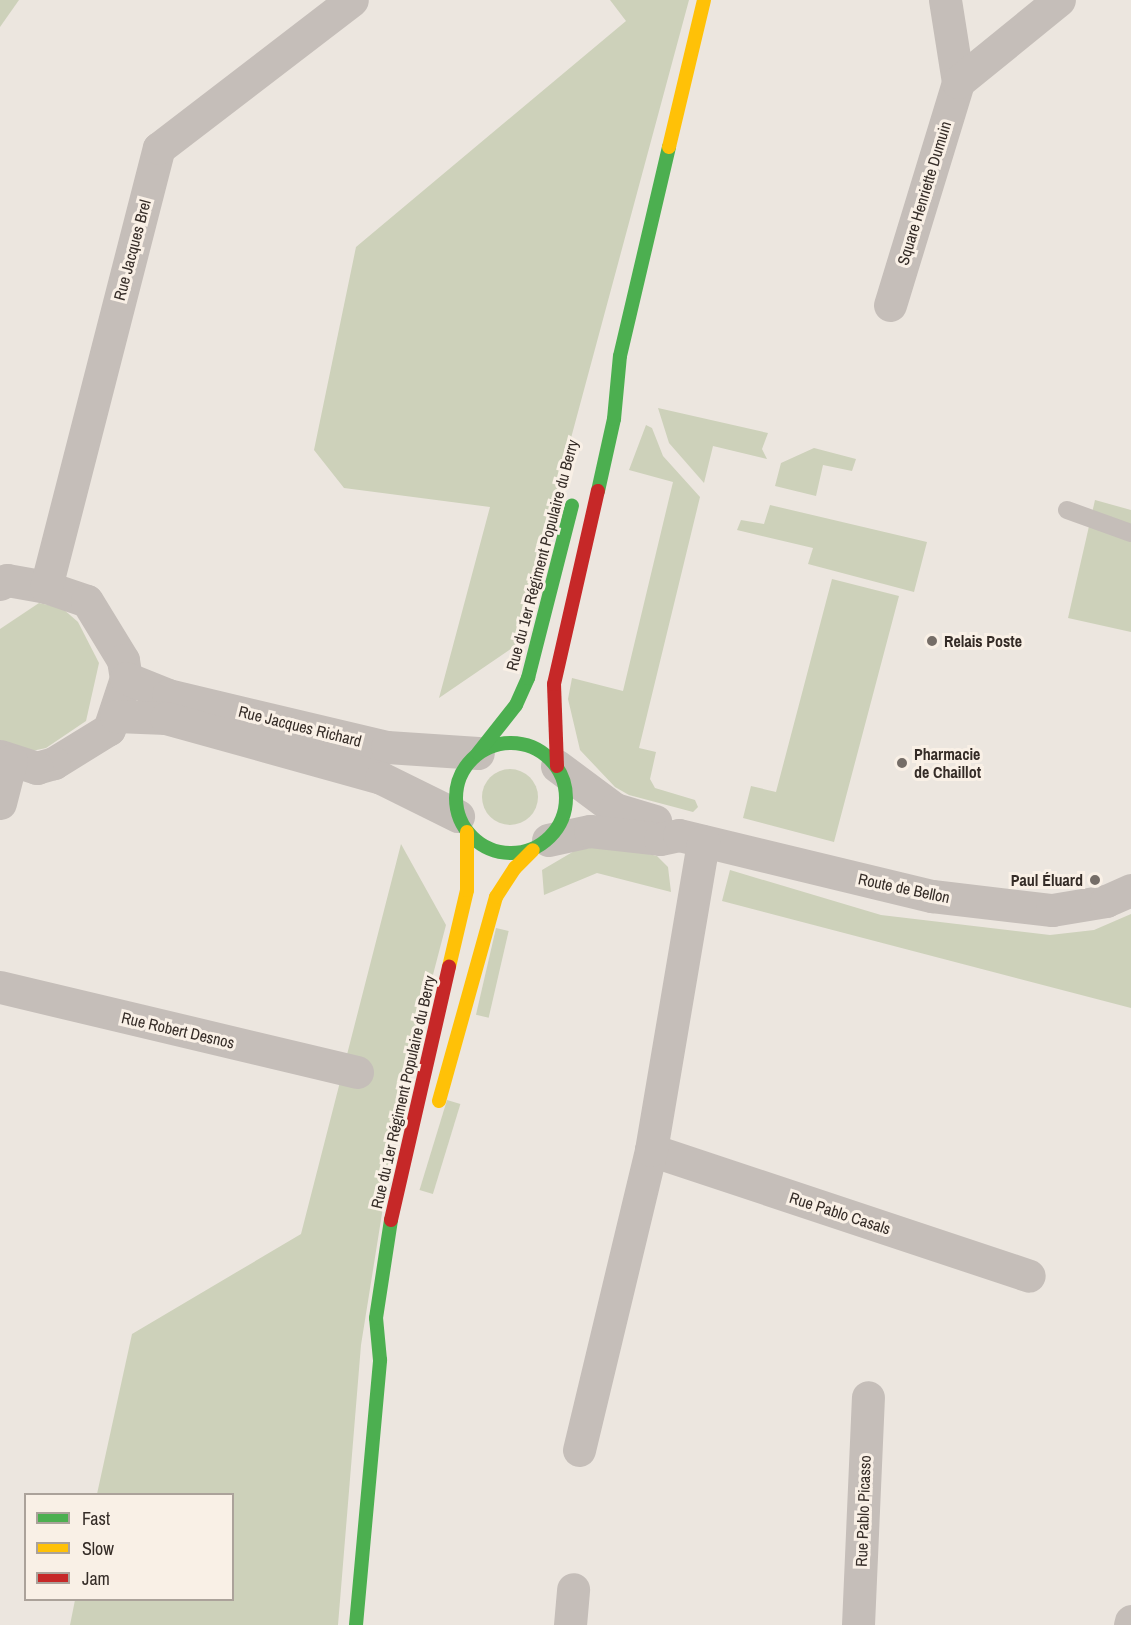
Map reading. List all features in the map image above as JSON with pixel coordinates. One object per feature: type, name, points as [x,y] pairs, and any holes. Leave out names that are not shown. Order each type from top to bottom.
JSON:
[{"type":"main road","points":[[436,1112],[496,897],[514,868],[559,828],[567,797],[557,766],[554,684],[614,418],[620,356],[704,0]]},
{"type":"main road","points":[[599,406],[620,356]]},
{"type":"main road","name":"Rue du 1er Régiment Populaire du Berry","points":[[478,753],[516,705],[528,678],[577,486]]},
{"type":"main road","points":[[540,845],[495,850],[480,844],[463,824],[458,781],[478,753],[494,745],[529,745],[557,766]]},
{"type":"main road","name":"Rue du 1er Régiment Populaire du Berry","points":[[356,1625],[380,1360],[376,1318],[394,1198],[467,890],[463,824]]},
{"type":"main road","name":"Rue du 1er Régiment Populaire du Berry","points":[[380,1360],[393,1319]]},
{"type":"street","name":"Rue Jacques Brel","points":[[46,587],[159,148],[352,0]]},
{"type":"street","name":"Square Henriette Dumuin","points":[[890,304],[958,82],[945,0]]},
{"type":"street","points":[[958,82],[1059,0]]},
{"type":"street","points":[[0,803],[6,758],[37,768],[54,763],[109,729],[116,716],[126,678],[123,660],[87,601],[46,587],[2,586]]},
{"type":"street","name":"Rue Jacques Richard","points":[[126,678],[168,695],[387,747],[478,753]]},
{"type":"street","name":"Rue Jacques Richard","points":[[116,716],[166,718],[381,778],[463,824]]},
{"type":"street","name":"Route de Bellon","points":[[557,766],[615,809],[664,824],[691,838],[932,896],[1041,909],[1106,901],[1131,890]]},
{"type":"street","name":"Route de Bellon","points":[[540,845],[590,831],[660,839],[691,838]]},
{"type":"street","points":[[579,1450],[651,1150],[691,838]]},
{"type":"street","name":"Rue Robert Desnos","points":[[0,987],[357,1072]]},
{"type":"street","name":"Rue Pablo Casals","points":[[651,1150],[1029,1276]]},
{"type":"street","name":"Rue Pablo Picasso","points":[[858,1625],[867,1397]]},
{"type":"street","points":[[570,1625],[573,1589]]},
{"type":"lane","points":[[1067,510],[1131,533]]},
{"type":"green space","points":[[0,0],[19,0],[0,27]]},
{"type":"green space","points":[[610,0],[689,0],[515,646],[439,698],[490,507],[344,488],[314,450],[356,247],[626,21]]},
{"type":"green space","points":[[658,408],[768,433],[762,449],[767,459],[713,446],[704,483],[669,443]]},
{"type":"green space","points":[[646,425],[652,428],[663,456],[700,497],[639,748],[656,752],[650,779],[655,788],[695,800],[698,807],[693,812],[629,795],[615,787],[580,750],[568,699],[572,678],[623,691],[673,482],[629,470]]},
{"type":"green space","points":[[814,448],[856,459],[852,471],[823,465],[816,496],[775,486],[781,463]]},
{"type":"green space","points":[[1095,500],[1131,510],[1131,632],[1068,618]]},
{"type":"green space","points":[[770,505],[927,542],[914,592],[808,564],[813,548],[737,530],[741,520],[764,524]]},
{"type":"green space","points":[[832,579],[899,596],[834,842],[743,818],[751,786],[776,792]]},
{"type":"green space","points":[[39,603],[62,608],[78,622],[99,663],[86,721],[46,748],[32,751],[0,740],[0,629]]},
{"type":"green space","points":[[505,769],[515,769],[530,777],[536,786],[538,797],[536,808],[530,817],[515,825],[505,825],[494,820],[487,813],[482,802],[482,792],[487,781],[494,774]]},
{"type":"green space","points":[[401,844],[446,925],[400,1101],[361,1345],[338,1625],[70,1625],[75,1601],[234,1601],[234,1493],[97,1493],[132,1334],[301,1234]]},
{"type":"green space","points":[[611,845],[657,856],[668,867],[671,892],[597,873],[544,895],[542,870],[576,850]]},
{"type":"green space","points":[[730,870],[881,915],[1050,935],[1094,930],[1131,914],[1131,1008],[722,901]]},
{"type":"green space","points":[[496,928],[509,931],[489,1018],[476,1015]]},
{"type":"green space","points":[[447,1100],[460,1104],[433,1194],[420,1190]]},
{"type":"traffic: fast","points":[[598,491],[614,419],[620,356],[669,147]]},
{"type":"traffic: fast","points":[[478,753],[516,705],[528,678],[572,506]]},
{"type":"traffic: fast","points":[[511,743],[532,747],[550,759],[562,777],[566,798],[562,819],[550,837],[532,849],[511,853],[490,849],[472,837],[460,819],[456,798],[460,777],[472,759],[490,747],[511,743]]},
{"type":"traffic: fast","points":[[356,1625],[380,1360],[376,1318],[391,1220]]},
{"type":"traffic: slow","points":[[669,147],[704,0]]},
{"type":"traffic: slow","points":[[449,967],[467,890],[467,832]]},
{"type":"traffic: slow","points":[[439,1101],[496,897],[515,868],[533,850]]},
{"type":"traffic: jam","points":[[557,766],[554,684],[598,491]]},
{"type":"traffic: jam","points":[[391,1220],[449,967]]},
{"type":"place","name":"Relais Poste","points":[[932,641]]},
{"type":"place","name":"Pharmacie de Chaillot","points":[[902,763]]},
{"type":"place","name":"Paul Éluard","points":[[1095,880]]}]
